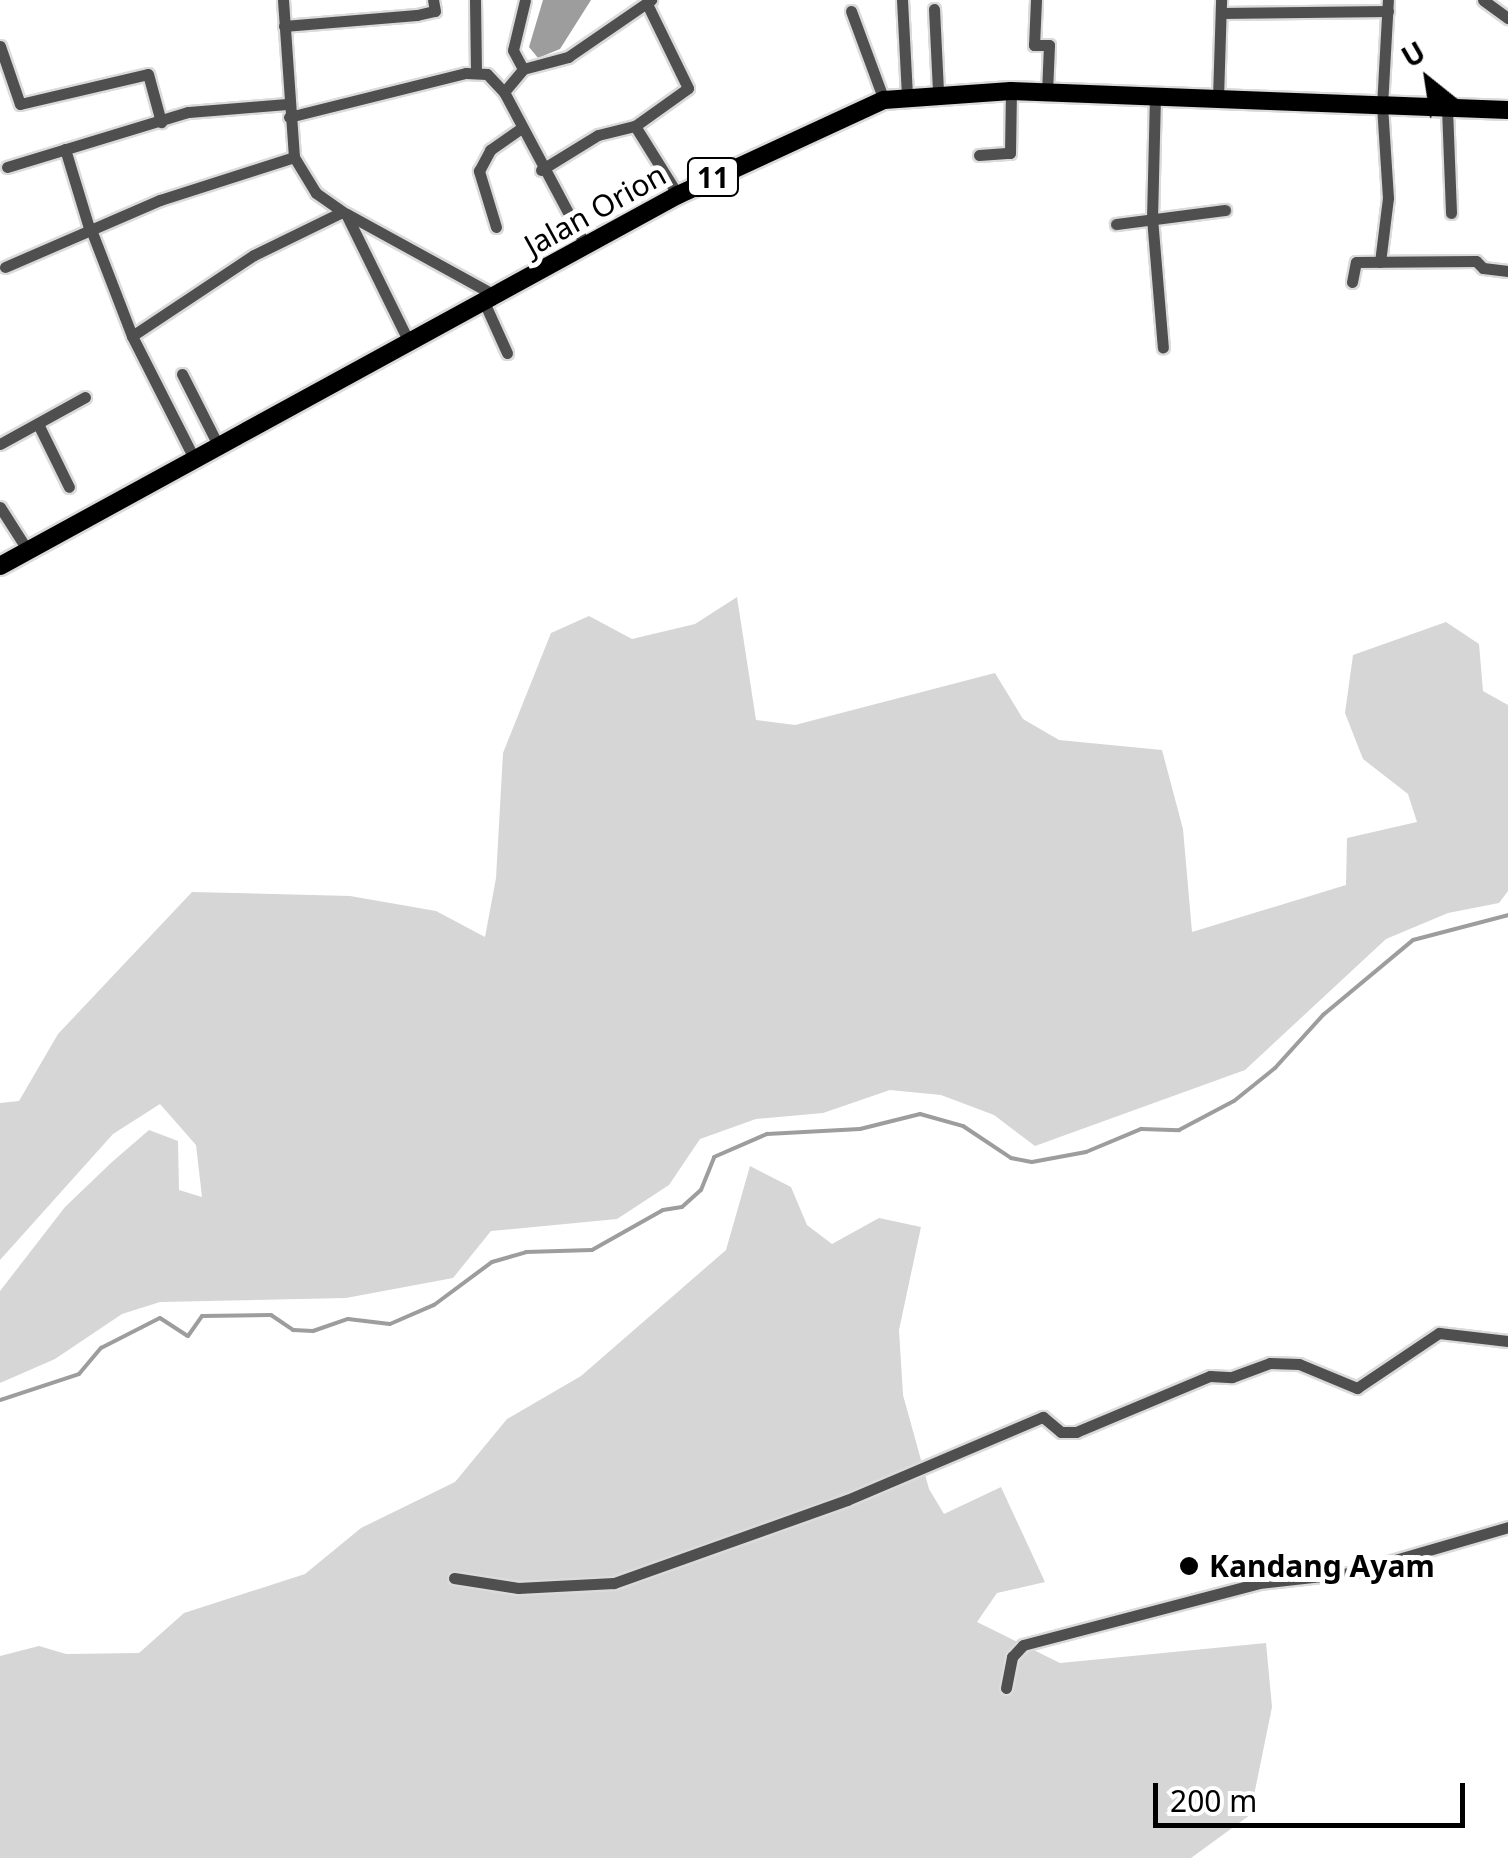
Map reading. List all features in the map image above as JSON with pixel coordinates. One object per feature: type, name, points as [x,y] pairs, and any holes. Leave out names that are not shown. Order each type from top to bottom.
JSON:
[{"type":"highway","name":"Jalan Orion","points":[[0,566],[678,195],[884,100],[938,92],[1011,91],[1508,110]]},
{"type":"street","points":[[283,0],[294,157],[316,193],[490,299],[507,353]]},
{"type":"street","points":[[284,26],[418,15],[434,12],[433,0]]},
{"type":"street","points":[[475,0],[476,72]]},
{"type":"street","points":[[522,70],[513,50],[526,0]]},
{"type":"street","points":[[902,0],[907,96]]},
{"type":"street","points":[[1036,0],[1034,45],[1049,46],[1047,92]]},
{"type":"street","points":[[1483,0],[1508,18]]},
{"type":"street","points":[[504,92],[522,70],[568,57],[649,2],[688,88],[634,126],[598,136],[541,170]]},
{"type":"street","points":[[1218,98],[1221,7],[1388,5],[1382,106],[1388,198],[1380,262]]},
{"type":"street","points":[[934,9],[938,92]]},
{"type":"street","points":[[850,11],[884,100]]},
{"type":"street","points":[[0,46],[20,104],[148,74],[161,122]]},
{"type":"street","points":[[7,167],[188,112],[288,110],[476,72],[504,92],[541,170],[586,246]]},
{"type":"street","points":[[978,155],[1010,152],[1011,91]]},
{"type":"street","points":[[1155,96],[1152,218],[1163,348]]},
{"type":"street","points":[[1447,108],[1451,213]]},
{"type":"street","points":[[634,126],[678,195]]},
{"type":"street","points":[[496,227],[479,171],[490,150],[520,129]]},
{"type":"street","points":[[65,150],[89,228],[132,336],[195,460]]},
{"type":"street","points":[[5,267],[89,228],[294,157]]},
{"type":"street","points":[[1116,224],[1225,210]]},
{"type":"street","points":[[132,336],[254,255],[344,213]]},
{"type":"street","points":[[344,213],[409,342]]},
{"type":"street","points":[[1352,282],[1353,264],[1476,261],[1483,268],[1508,270]]},
{"type":"street","points":[[182,374],[219,447]]},
{"type":"street","points":[[0,444],[85,397]]},
{"type":"street","points":[[38,424],[69,487]]},
{"type":"street","points":[[0,507],[28,551]]},
{"type":"street","points":[[454,1578],[518,1588],[614,1583],[847,1500],[1042,1417],[1060,1432],[1076,1432],[1212,1375],[1233,1376],[1270,1363],[1299,1364],[1357,1388],[1439,1333],[1508,1340]]},
{"type":"street","points":[[1006,1688],[1012,1657],[1023,1645],[1259,1583],[1350,1573],[1508,1527]]},
{"type":"shaded area","points":[[543,0],[591,0],[560,49],[538,58],[529,47]]},
{"type":"shaded area","points":[[737,597],[756,720],[795,725],[995,673],[1023,719],[1059,740],[1162,750],[1183,829],[1192,932],[1346,885],[1347,838],[1417,822],[1408,794],[1363,759],[1345,713],[1353,655],[1446,622],[1479,644],[1483,691],[1508,705],[1508,891],[1499,903],[1448,913],[1386,939],[1245,1070],[1035,1146],[994,1115],[941,1095],[890,1090],[823,1113],[756,1119],[700,1139],[669,1185],[617,1219],[491,1231],[453,1278],[346,1298],[160,1302],[122,1314],[55,1359],[0,1383],[0,1291],[65,1207],[112,1162],[149,1130],[178,1141],[179,1190],[202,1197],[196,1145],[160,1104],[113,1134],[0,1260],[0,1103],[19,1101],[58,1034],[192,892],[350,896],[436,911],[485,937],[496,878],[503,753],[551,633],[589,616],[632,639],[695,624]]},
{"type":"shaded area","points":[[750,1166],[791,1187],[807,1225],[832,1244],[879,1218],[921,1227],[899,1330],[903,1395],[929,1489],[944,1514],[1001,1487],[1045,1582],[997,1593],[977,1622],[1060,1663],[1266,1643],[1272,1707],[1250,1815],[1191,1858],[0,1858],[0,1656],[39,1646],[66,1654],[139,1653],[184,1613],[305,1574],[361,1528],[455,1482],[507,1419],[581,1376],[726,1250]]},
{"type":"waterway","points":[[0,1400],[79,1374],[101,1348],[160,1318],[188,1336],[202,1316],[271,1315],[293,1330],[313,1331],[348,1319],[390,1324],[434,1305],[492,1262],[526,1252],[592,1250],[663,1210],[682,1207],[701,1190],[714,1157],[767,1134],[860,1129],[920,1114],[963,1126],[1011,1158],[1032,1162],[1086,1152],[1141,1129],[1179,1130],[1234,1101],[1275,1068],[1323,1015],[1413,940],[1508,915]]},
{"type":"place","name":"Kandang Ayam","points":[[1189,1566]]}]
